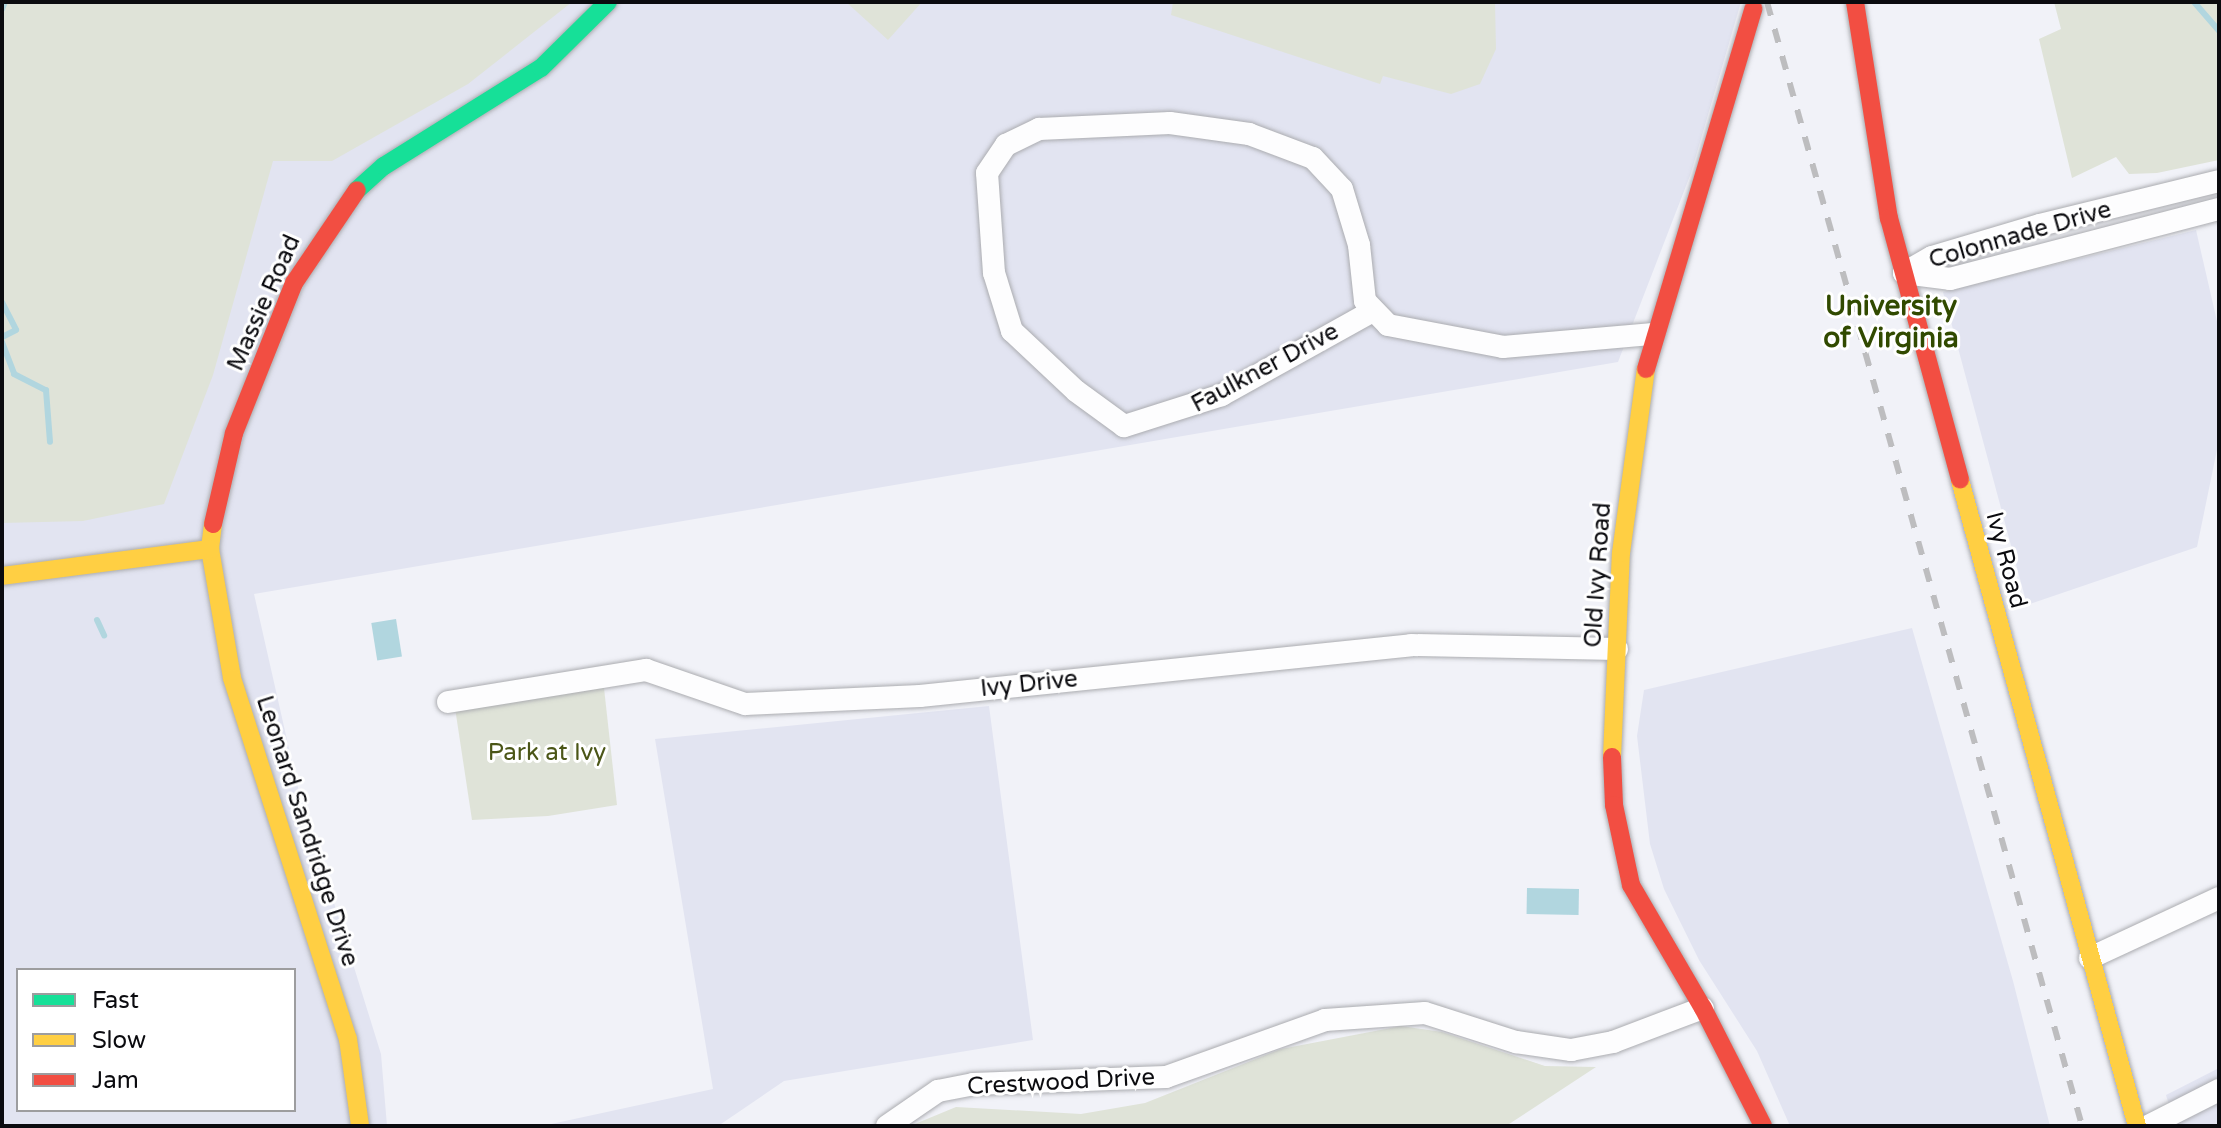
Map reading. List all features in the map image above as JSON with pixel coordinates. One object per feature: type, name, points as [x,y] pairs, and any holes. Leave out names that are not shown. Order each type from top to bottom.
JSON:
[{"type":"street","name":"Massie Road","points":[[210,549],[234,433],[294,283],[327,226],[349,197],[384,166],[541,68],[608,2]]},
{"type":"street","name":"Ivy Road","points":[[1855,2],[1872,131],[1904,273],[2137,1126]]},
{"type":"street","name":"Old Ivy Road","points":[[1753,9],[1653,334],[1631,451],[1612,755],[1621,850],[1643,911],[1703,1008],[1763,1126]]},
{"type":"street","name":"Faulkner Drive","points":[[1170,123],[1249,134],[1295,148],[1329,172],[1346,198],[1359,245],[1361,287],[1371,312],[1222,395],[1124,426],[1076,391],[1012,331],[994,273],[987,173],[1006,145],[1039,129],[1170,123]]},
{"type":"street","name":"Colonnade Drive","points":[[1904,273],[1932,257],[2024,230],[2219,181]]},
{"type":"street","name":"Colonnade Drive","points":[[1904,273],[1950,279],[2219,209]]},
{"type":"street","points":[[1371,312],[1388,325],[1503,347],[1653,334]]},
{"type":"street","points":[[2,576],[210,549]]},
{"type":"street","name":"Leonard Sandridge Drive","points":[[210,549],[232,678],[348,1039],[360,1126]]},
{"type":"street","name":"Ivy Drive","points":[[448,702],[646,670],[745,704],[920,696],[1411,645],[1617,649]]},
{"type":"street","points":[[2090,958],[2219,898]]},
{"type":"street","name":"Crestwood Drive","points":[[887,1126],[938,1091],[973,1084],[1166,1077],[1325,1020],[1425,1013],[1516,1042],[1571,1050],[1613,1042],[1703,1008]]},
{"type":"street","points":[[2148,1126],[2219,1090]]},
{"type":"shaded area","points":[[2,2],[1741,2],[1691,173],[1618,362],[254,594],[297,784],[381,1054],[387,1126],[2,1126]]},
{"type":"shaded area","name":"University of Virginia","points":[[2196,230],[2219,330],[2219,440],[2197,547],[2027,605],[1943,292]]},
{"type":"shaded area","points":[[1912,628],[2013,981],[2050,1126],[1790,1126],[1757,1051],[1699,960],[1664,889],[1650,844],[1637,736],[1644,690]]},
{"type":"shaded area","points":[[989,706],[1033,1040],[784,1081],[718,1126],[542,1126],[713,1089],[655,739]]},
{"type":"shaded area","points":[[2219,1068],[2219,1126],[2175,1126],[2166,1095]]},
{"type":"green space","points":[[2,2],[572,2],[468,84],[332,161],[273,161],[213,375],[164,504],[83,521],[2,523]]},
{"type":"green space","points":[[846,2],[922,2],[888,40]]},
{"type":"green space","points":[[1173,2],[1495,2],[1496,49],[1480,84],[1451,94],[1383,76],[1380,84],[1171,15]]},
{"type":"green space","points":[[2054,2],[2219,2],[2219,160],[2157,173],[2129,174],[2116,157],[2072,178],[2039,39],[2061,29]]},
{"type":"green space","name":"Park at Ivy","points":[[603,679],[617,805],[548,816],[472,820],[455,708]]},
{"type":"green space","points":[[1401,1026],[1442,1032],[1545,1066],[1596,1067],[1506,1126],[910,1126],[956,1107],[1081,1114],[1145,1103],[1281,1049]]},
{"type":"water","points":[[396,619],[402,657],[377,660],[371,623]]},
{"type":"water","points":[[1527,888],[1579,889],[1579,915],[1527,914]]},
{"type":"waterway","points":[[2,9],[5,2]]},
{"type":"waterway","points":[[2194,2],[2219,31]]},
{"type":"waterway","points":[[2,302],[16,330],[2,337]]},
{"type":"waterway","points":[[2,342],[14,374],[46,390],[50,442]]},
{"type":"waterway","points":[[97,620],[104,635]]},
{"type":"railway","points":[[1767,2],[2082,1126]]},
{"type":"traffic: fast","points":[[357,190],[384,166],[541,68],[608,2]]},
{"type":"traffic: slow","points":[[1612,757],[1621,553],[1646,369]]},
{"type":"traffic: slow","points":[[1960,480],[2137,1126]]},
{"type":"traffic: slow","points":[[213,524],[210,549],[232,678],[348,1039],[360,1126]]},
{"type":"traffic: slow","points":[[2,576],[210,549]]},
{"type":"traffic: jam","points":[[1855,2],[1889,218],[1960,480]]},
{"type":"traffic: jam","points":[[1646,369],[1753,9]]},
{"type":"traffic: jam","points":[[213,524],[234,433],[294,283],[357,190]]},
{"type":"traffic: jam","points":[[1612,757],[1614,805],[1631,885],[1703,1008],[1763,1126]]},
{"type":"district","name":"University of Virginia","points":[[1891,322]]}]
